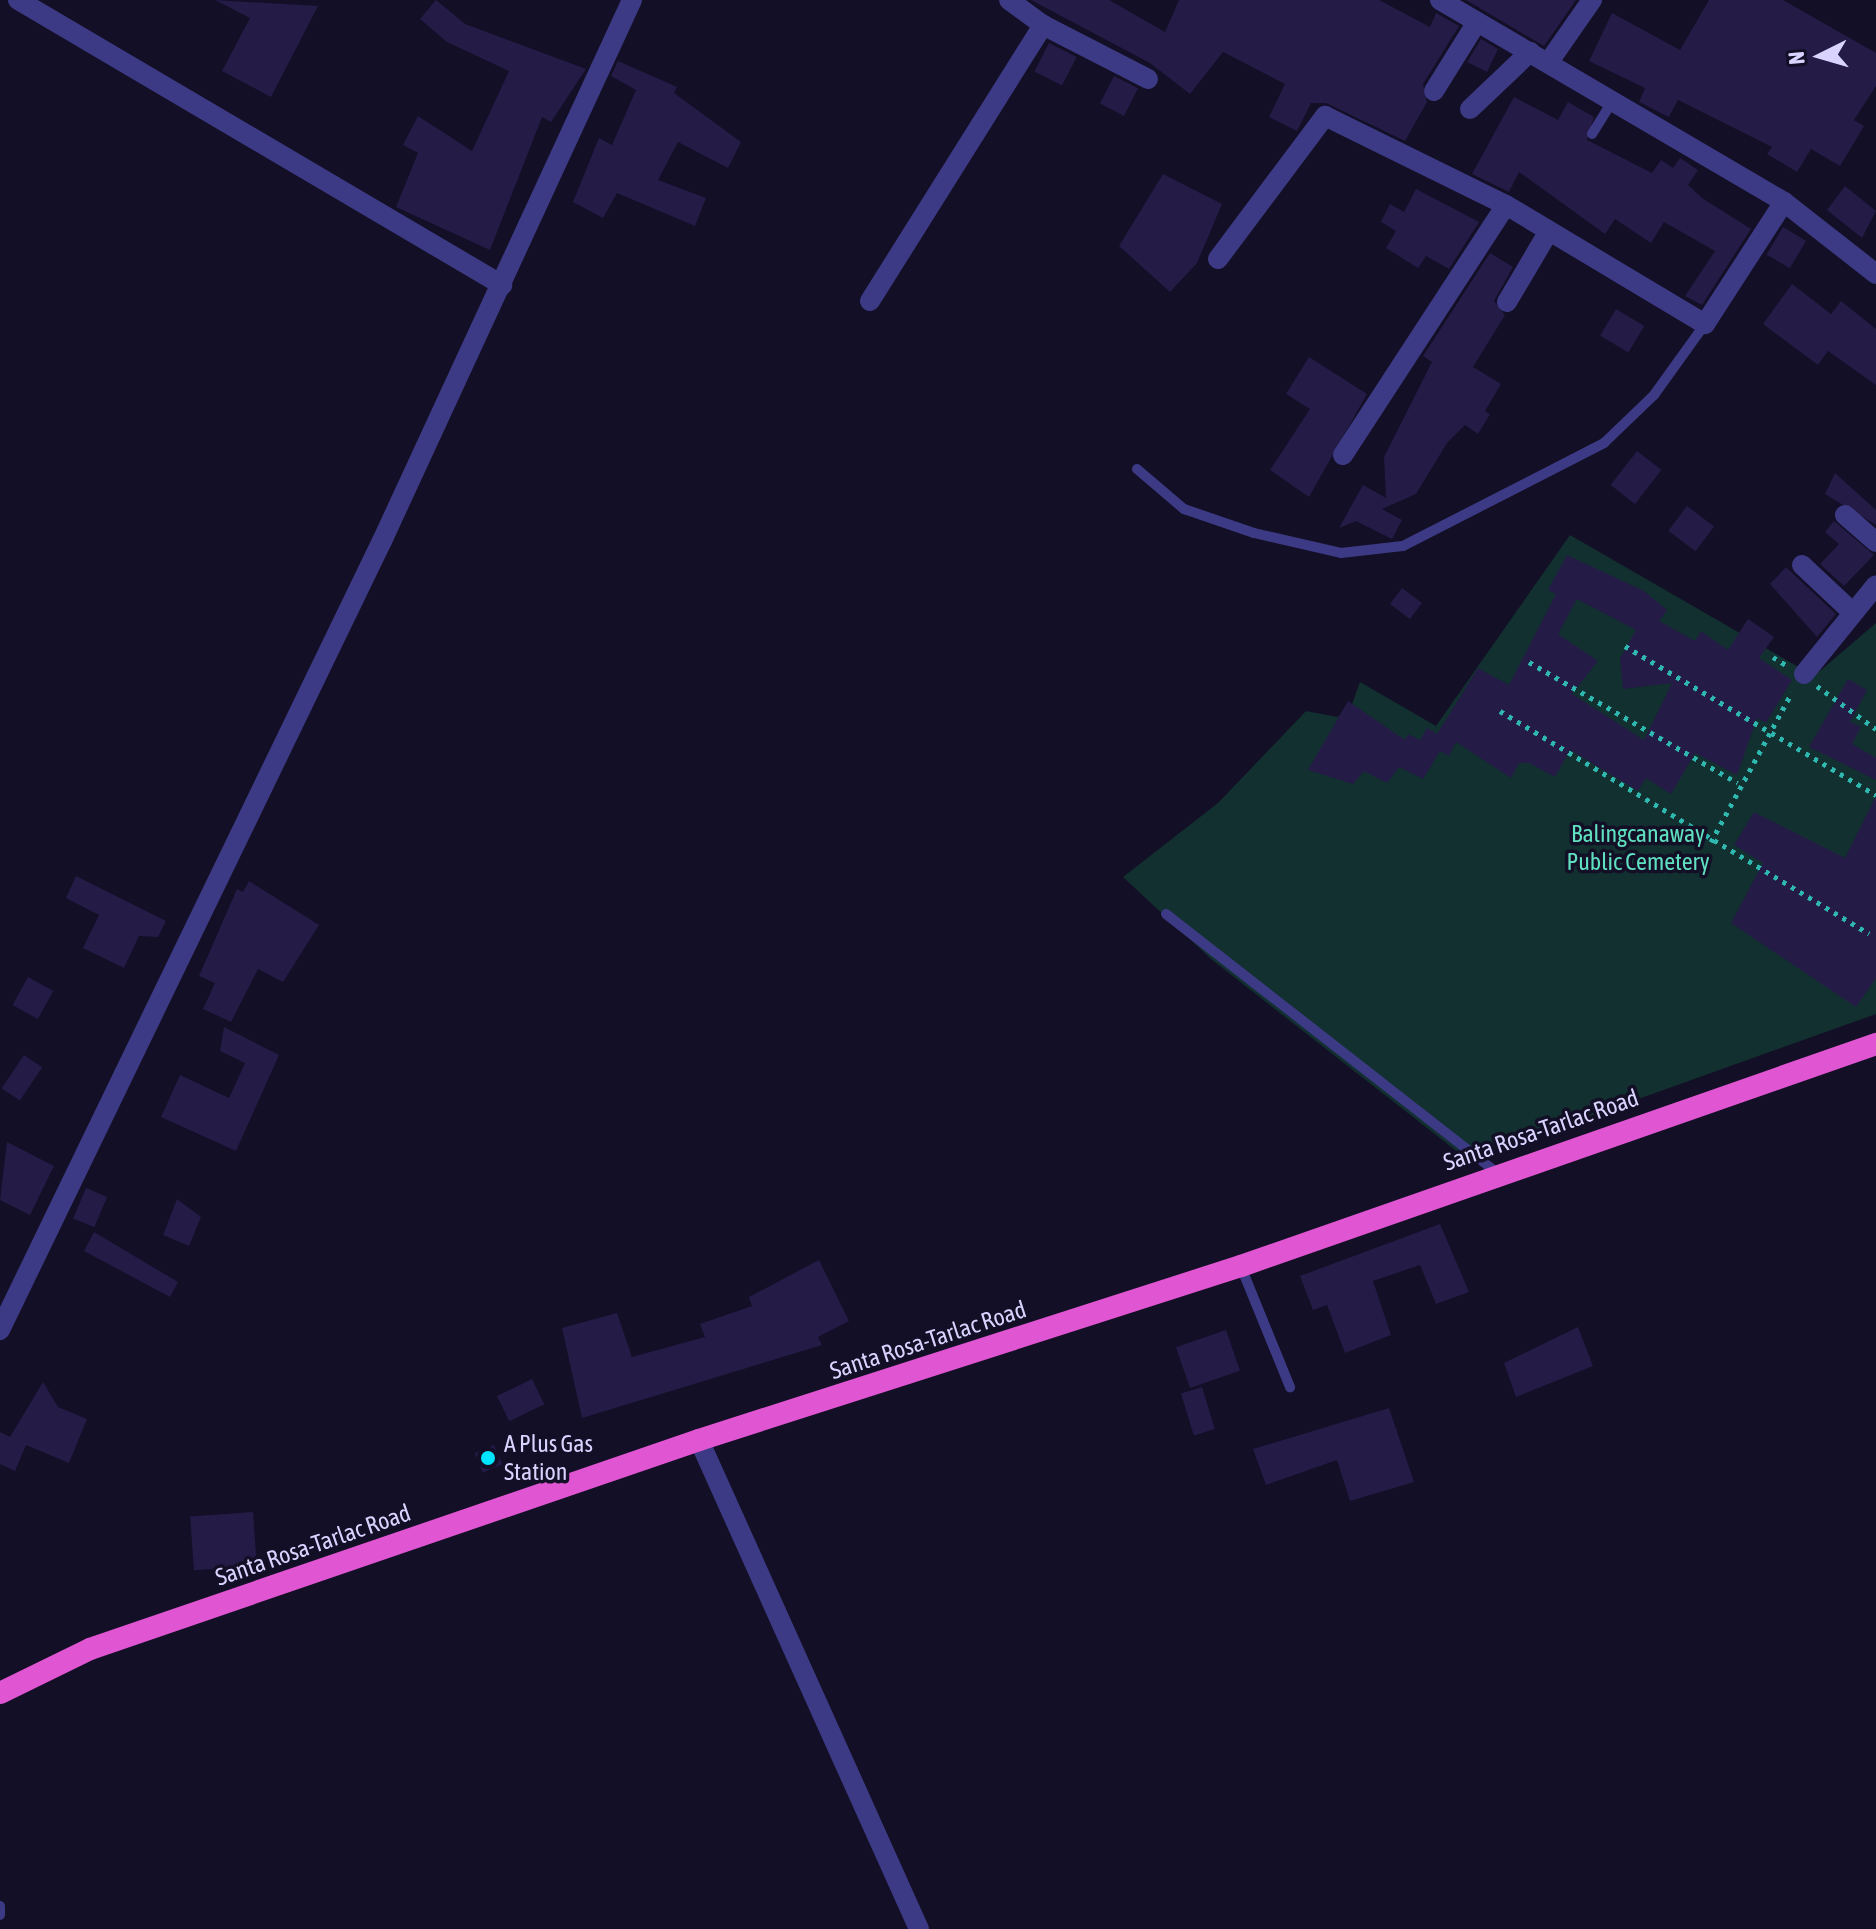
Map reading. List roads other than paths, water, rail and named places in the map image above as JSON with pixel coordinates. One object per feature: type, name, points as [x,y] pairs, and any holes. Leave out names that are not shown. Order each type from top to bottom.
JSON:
[{"type":"highway","name":"Santa Rosa-Tarlac Road","points":[[0,1693],[90,1649],[699,1440],[1241,1266],[1497,1173],[1876,1044]]},
{"type":"street","points":[[18,0],[502,285]]},
{"type":"street","points":[[0,1330],[502,285],[632,0]]},
{"type":"street","points":[[1009,0],[1043,25],[1148,79]]},
{"type":"street","points":[[1440,0],[1784,202],[1876,274]]},
{"type":"street","points":[[1470,109],[1539,58],[1592,0]]},
{"type":"street","points":[[1434,91],[1477,22]]},
{"type":"street","points":[[870,301],[1043,25]]},
{"type":"street","points":[[1218,259],[1325,116],[1506,205],[1705,324],[1784,202]]},
{"type":"street","points":[[1343,455],[1506,205]]},
{"type":"street","points":[[1507,302],[1549,231]]},
{"type":"street","points":[[1845,515],[1876,542]]},
{"type":"street","points":[[1802,565],[1851,611]]},
{"type":"street","points":[[1804,674],[1851,611],[1876,585]]},
{"type":"street","points":[[699,1440],[919,1929]]},
{"type":"lane","points":[[1592,134],[1613,101]]},
{"type":"lane","points":[[1137,469],[1184,509],[1254,533],[1341,553],[1403,546],[1604,443],[1654,395],[1705,324]]},
{"type":"lane","points":[[1166,914],[1497,1173]]},
{"type":"lane","points":[[1241,1266],[1290,1387]]},
{"type":"lane","points":[[0,1906],[0,1915]]},
{"type":"place","name":"A Plus Gas Station","points":[[488,1458]]},
{"type":"park label","name":"Balingcanaway Public Cemetery","points":[[1638,848]]}]
